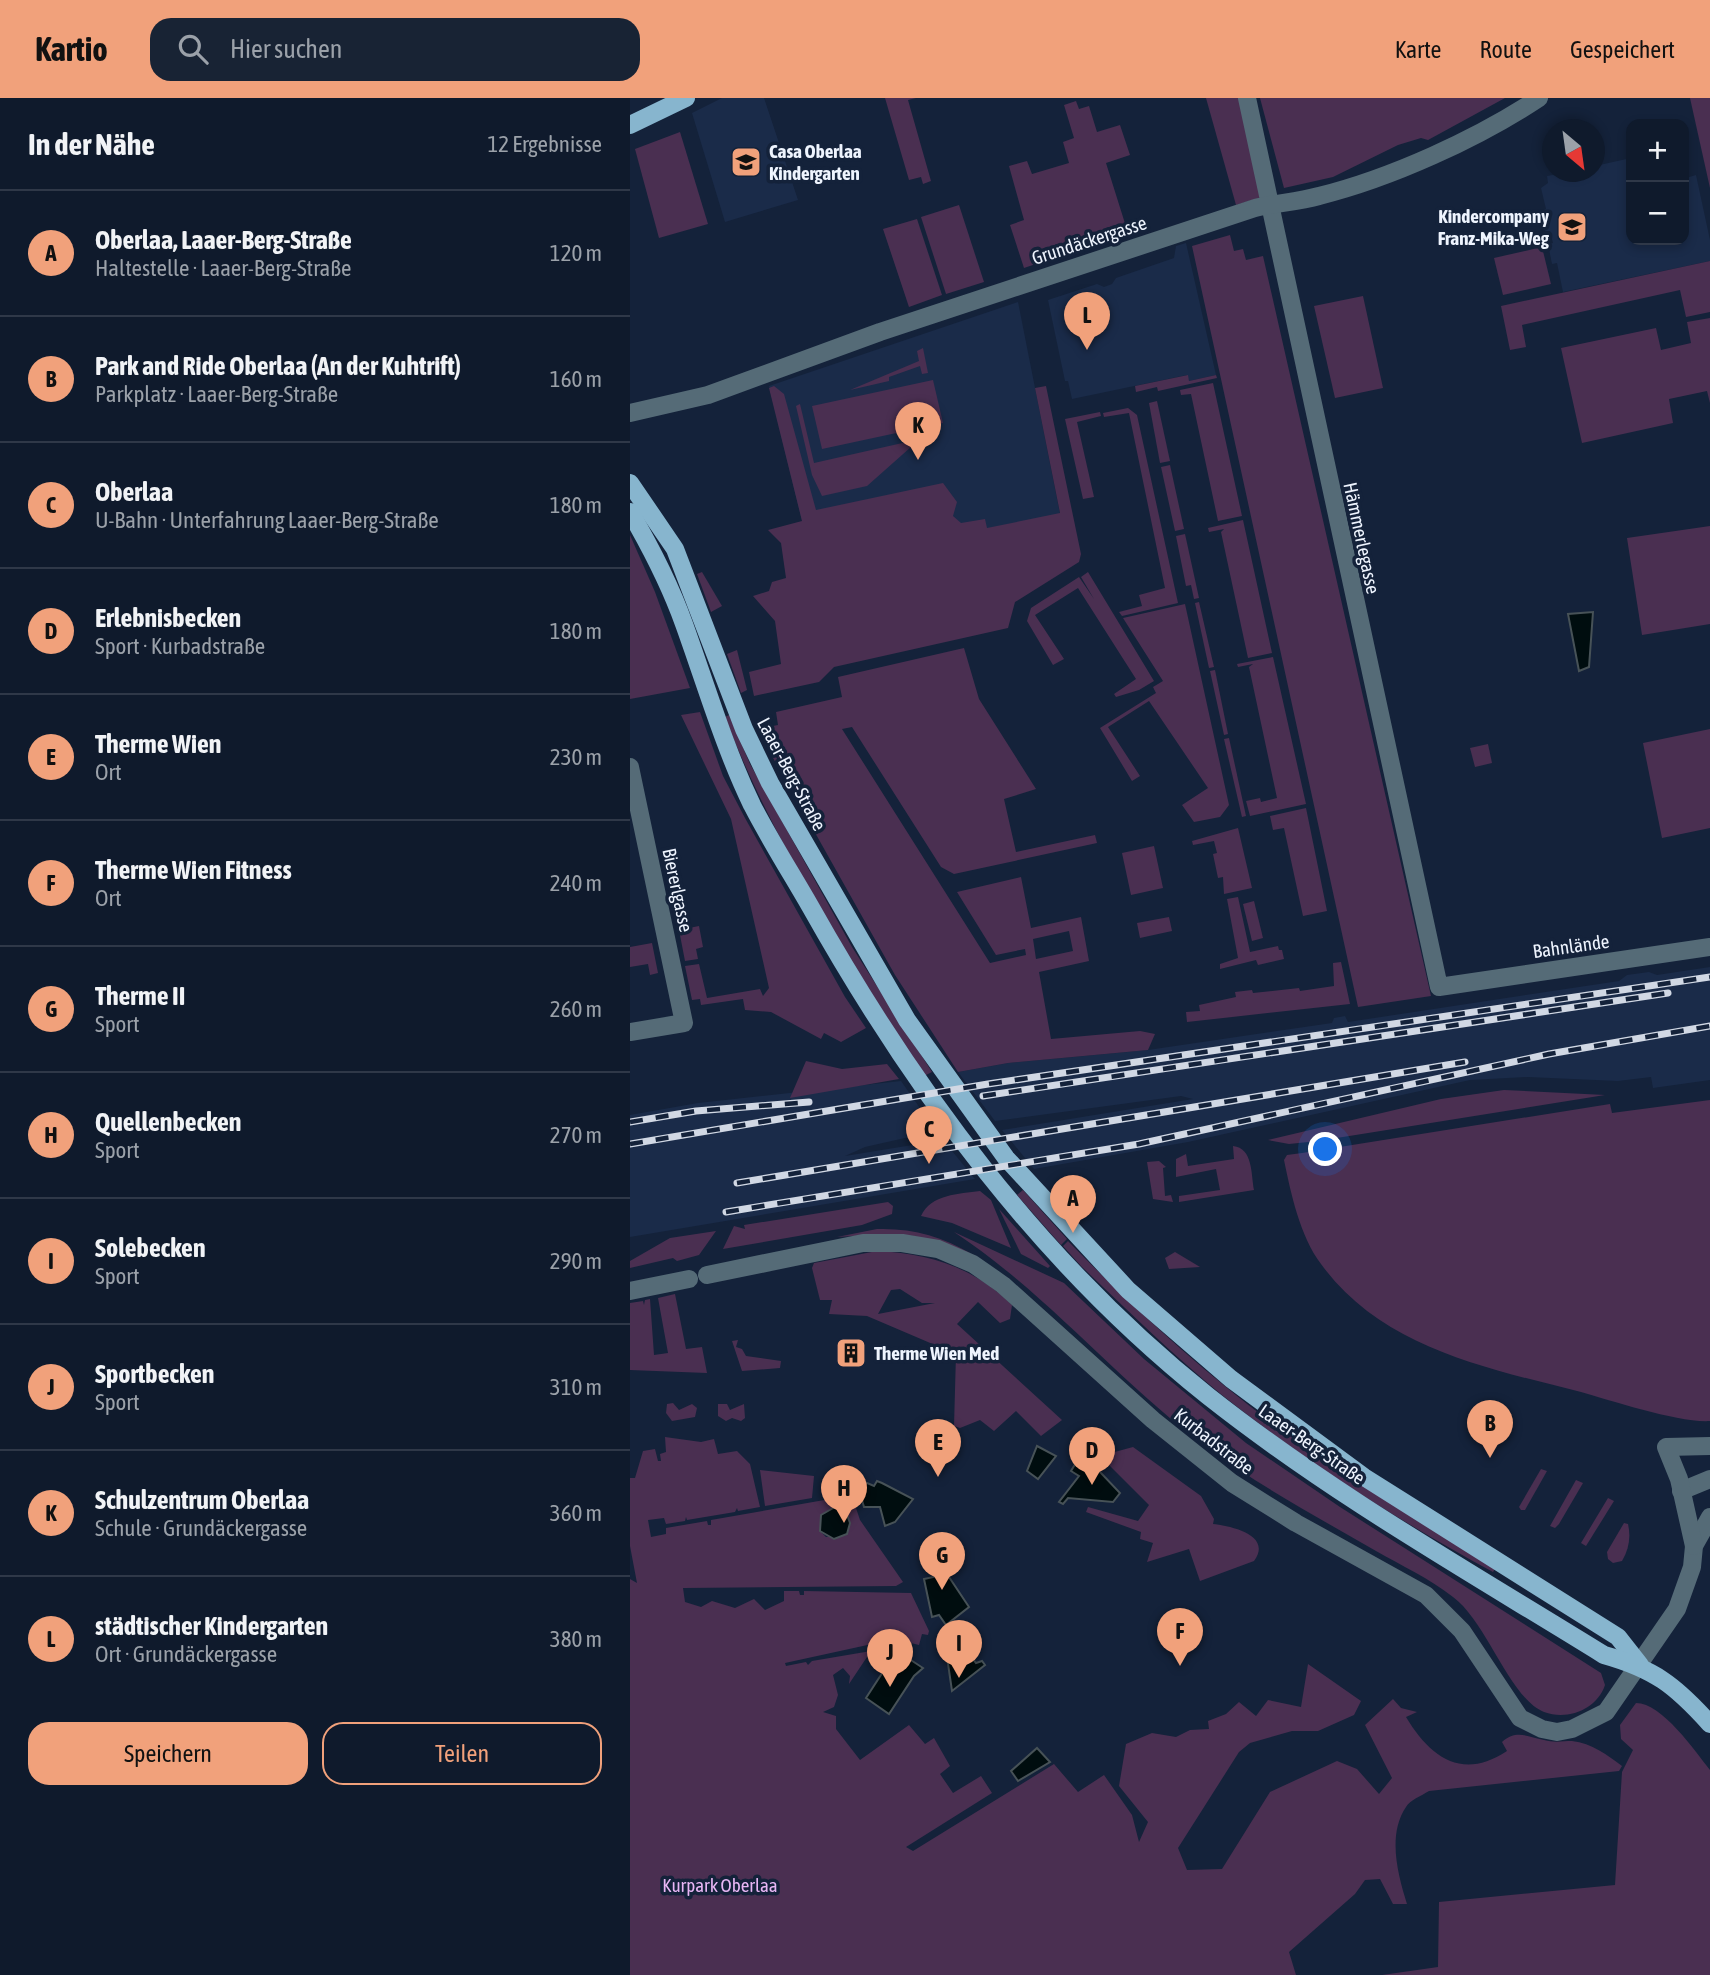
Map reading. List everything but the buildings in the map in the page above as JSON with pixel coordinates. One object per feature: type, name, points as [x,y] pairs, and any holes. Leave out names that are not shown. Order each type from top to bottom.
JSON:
[{"type":"main road","points":[[630,125],[686,98]]},
{"type":"main road","name":"Laaer-Berg-Straße","points":[[630,483],[675,549],[750,745],[882,980],[942,1073],[1035,1191],[1128,1290],[1231,1379],[1364,1477],[1618,1637],[1640,1665]]},
{"type":"main road","name":"Laaer-Berg-Straße","points":[[630,512],[650,546],[683,621],[727,747],[752,806],[853,983],[914,1077],[1005,1196],[1084,1282],[1150,1345],[1209,1396],[1272,1444],[1388,1521],[1604,1654],[1640,1665],[1671,1684],[1710,1724]]},
{"type":"street","name":"Hämmerlegasse","points":[[1247,98],[1439,987]]},
{"type":"street","name":"Grundäckergasse","points":[[635,411],[708,395],[900,325],[1271,204],[1319,196],[1376,177],[1488,127],[1539,98]]},
{"type":"street","name":"Biererlgasse","points":[[630,766],[684,1023],[630,1032]]},
{"type":"street","name":"Bahnlände","points":[[1439,987],[1710,947]]},
{"type":"street","name":"Kurbadstraße","points":[[630,1291],[863,1244],[902,1244],[938,1249],[973,1264],[1003,1285],[1153,1420],[1232,1483],[1296,1523],[1426,1595],[1462,1631],[1520,1718],[1531,1725],[1557,1732],[1597,1718],[1606,1712],[1676,1609],[1692,1567],[1695,1546]]},
{"type":"street","points":[[1695,1546],[1676,1468],[1666,1447],[1710,1446]]},
{"type":"street","points":[[1681,1490],[1710,1479]]},
{"type":"street","points":[[1695,1546],[1710,1517]]},
{"type":"shaded area","name":"Casa Oberlaa Kindergarten","points":[[722,98],[764,98],[798,200],[725,222],[692,113]]},
{"type":"shaded area","points":[[1626,159],[1626,245],[1689,245],[1689,177],[1696,175],[1710,240],[1710,261],[1563,292],[1557,263],[1552,264],[1548,244],[1553,243],[1550,231],[1545,231],[1541,211],[1546,209],[1541,188],[1548,182],[1605,182],[1605,164]]},
{"type":"shaded area","points":[[1186,243],[1216,375],[1189,381],[1187,375],[1072,399],[1068,381],[1065,381],[1048,300],[1097,284],[1104,287],[1112,284],[1116,278],[1174,258],[1176,246]]},
{"type":"shaded area","points":[[1018,302],[1060,514],[942,538],[802,521],[769,386]]},
{"type":"shaded area","points":[[1593,612],[1589,667],[1579,671],[1568,614]]},
{"type":"shaded area","points":[[1710,967],[1710,1080],[1653,1088],[1651,1077],[1618,1081],[1528,1077],[1470,1080],[1188,1142],[1034,1169],[1002,1130],[1193,1099],[1181,1096],[995,1121],[958,1072],[1008,1063],[1148,1050],[1332,1023],[1334,1018],[1345,1016],[1348,1022],[1619,981],[1627,975],[1649,972],[1657,975]]},
{"type":"shaded area","points":[[901,1081],[936,1131],[865,1147],[845,1156],[943,1140],[975,1179],[630,1237],[630,1115],[698,1103]]},
{"type":"shaded area","points":[[1037,1446],[1056,1456],[1038,1479],[1027,1471]]},
{"type":"shaded area","points":[[1082,1453],[1120,1493],[1113,1502],[1068,1498],[1063,1504],[1059,1502],[1079,1476],[1071,1471]]},
{"type":"shaded area","points":[[860,1480],[874,1486],[877,1481],[913,1499],[895,1522],[885,1526],[880,1507],[864,1507],[857,1483]]},
{"type":"shaded area","points":[[835,1507],[846,1512],[850,1523],[847,1534],[834,1539],[820,1531],[821,1515]]},
{"type":"shaded area","points":[[947,1574],[969,1607],[946,1625],[939,1615],[932,1617],[924,1579]]},
{"type":"shaded area","points":[[963,1646],[976,1663],[982,1661],[985,1665],[952,1691],[946,1650]]},
{"type":"shaded area","points":[[894,1649],[923,1668],[914,1676],[889,1714],[866,1698],[890,1661]]},
{"type":"shaded area","points":[[1037,1748],[1050,1762],[1018,1781],[1011,1771]]},
{"type":"green space","points":[[885,98],[916,98],[908,100],[931,181],[923,184],[921,177],[909,180]]},
{"type":"green space","points":[[1206,98],[1244,98],[1262,197],[1236,205]]},
{"type":"green space","points":[[1260,98],[1505,98],[1428,140],[1421,138],[1398,145],[1333,177],[1284,188]]},
{"type":"green space","points":[[1690,98],[1710,98],[1710,188]]},
{"type":"green space","points":[[1076,101],[1079,109],[1089,106],[1097,132],[1120,125],[1130,155],[1106,163],[1128,233],[1024,268],[1010,225],[1024,220],[1009,166],[1027,161],[1032,174],[1069,163],[1063,142],[1074,138],[1064,105]]},
{"type":"green space","points":[[680,132],[708,224],[659,238],[635,149]]},
{"type":"green space","points":[[959,205],[984,282],[946,294],[921,217]]},
{"type":"green space","points":[[917,219],[942,295],[909,307],[883,229]]},
{"type":"green space","points":[[1230,235],[1234,251],[1243,249],[1246,260],[1263,256],[1431,996],[1358,1007],[1192,246]]},
{"type":"green space","points":[[1542,247],[1551,284],[1503,295],[1494,258]]},
{"type":"green space","points":[[1710,261],[1710,312],[1686,317],[1680,290],[1522,325],[1526,347],[1510,350],[1501,306]]},
{"type":"green space","points":[[1363,296],[1383,388],[1335,398],[1314,306]]},
{"type":"green space","points":[[1710,318],[1710,403],[1707,391],[1669,399],[1673,423],[1582,443],[1561,348],[1656,328],[1661,350],[1691,343],[1687,322]]},
{"type":"green space","points":[[923,348],[928,373],[922,374],[920,366],[889,377],[889,381],[850,390],[919,361],[917,351]]},
{"type":"green space","points":[[1188,375],[1189,381],[1216,375],[1217,378],[1158,391],[1157,387],[1136,392],[1135,386]]},
{"type":"green space","points":[[933,380],[943,423],[822,449],[812,406]]},
{"type":"green space","points":[[1213,383],[1242,516],[1218,521],[1191,394],[1181,395],[1180,390]]},
{"type":"green space","points":[[774,386],[784,394],[816,510],[943,483],[957,502],[953,516],[961,523],[985,519],[987,528],[1060,513],[1035,388],[1046,386],[1081,554],[1079,562],[1015,602],[1008,628],[834,667],[819,682],[754,696],[749,672],[781,664],[775,621],[753,596],[769,591],[772,582],[786,578],[781,543],[768,530],[802,521],[769,388]]},
{"type":"green space","points":[[1157,401],[1170,461],[1160,463],[1149,403]]},
{"type":"green space","points":[[800,404],[814,463],[920,439],[867,486],[822,496],[812,475],[796,406]]},
{"type":"green space","points":[[1128,408],[1137,415],[1178,603],[1122,616],[1119,612],[1142,606],[1139,595],[1165,588],[1129,413],[1104,417],[1103,413]]},
{"type":"green space","points":[[1100,412],[1101,416],[1077,422],[1094,497],[1083,499],[1065,419]]},
{"type":"green space","points":[[1170,465],[1184,529],[1175,531],[1161,467]]},
{"type":"green space","points":[[1243,520],[1272,653],[1248,658],[1221,532],[1224,529],[1209,532],[1208,528]]},
{"type":"green space","points":[[1710,526],[1710,624],[1642,635],[1627,538]]},
{"type":"green space","points":[[1185,534],[1199,598],[1194,599],[1191,585],[1186,586],[1176,536]]},
{"type":"green space","points":[[630,535],[655,592],[690,688],[630,699]]},
{"type":"green space","points":[[702,572],[722,606],[711,612],[697,574]]},
{"type":"green space","points":[[1088,572],[1154,681],[1139,690],[1116,697],[1114,694],[1136,679],[1078,588],[1035,615],[1064,659],[1053,665],[1027,621],[1031,608],[1079,577],[1094,599],[1081,577]]},
{"type":"green space","points":[[1199,602],[1214,667],[1209,668],[1195,603]]},
{"type":"green space","points":[[1185,604],[1229,805],[1220,817],[1194,822],[1182,805],[1208,788],[1149,701],[1108,727],[1140,776],[1132,781],[1100,728],[1156,693],[1153,687],[1163,681],[1123,618]]},
{"type":"green space","points":[[964,648],[979,699],[1036,789],[1004,799],[1016,852],[1095,835],[1097,843],[954,874],[941,867],[852,727],[842,729],[990,963],[1026,955],[1025,949],[996,955],[957,892],[1021,877],[1031,928],[1081,917],[1089,961],[1039,972],[1051,1039],[1140,1031],[1155,1034],[1148,1050],[1008,1063],[958,1072],[895,975],[768,749],[763,728],[778,725],[776,712],[842,697],[838,677]],"holes":[[[1069,931],[1073,951],[1036,959],[1033,939]]]},
{"type":"green space","points":[[737,650],[747,690],[741,693],[727,654]]},
{"type":"green space","points":[[1273,657],[1306,804],[1250,816],[1246,801],[1260,798],[1261,802],[1277,798],[1249,667],[1253,664],[1238,667],[1237,664]]},
{"type":"green space","points":[[1215,670],[1228,734],[1224,735],[1210,671]]},
{"type":"green space","points":[[700,712],[723,776],[745,818],[845,997],[866,1028],[841,1042],[824,1033],[821,1039],[771,1012],[745,1010],[743,999],[701,1005],[700,999],[692,1000],[685,966],[699,964],[707,998],[760,989],[763,996],[769,988],[731,819],[681,715]]},
{"type":"green space","points":[[729,715],[750,764],[852,947],[932,1072],[924,1076],[790,857],[745,764],[725,717]]},
{"type":"green space","points":[[1710,729],[1710,828],[1662,838],[1643,743]]},
{"type":"green space","points":[[1229,738],[1246,816],[1242,817],[1224,739]]},
{"type":"green space","points":[[1488,744],[1492,763],[1475,767],[1470,748]]},
{"type":"green space","points":[[1306,808],[1327,911],[1303,916],[1284,828],[1273,830],[1270,816]]},
{"type":"green space","points":[[1238,828],[1252,888],[1224,894],[1223,877],[1218,878],[1213,854],[1217,853],[1214,841],[1193,845],[1192,841]]},
{"type":"green space","points":[[1154,846],[1163,888],[1131,895],[1122,853]]},
{"type":"green space","points":[[1238,897],[1250,952],[1278,946],[1284,959],[1258,965],[1256,960],[1220,969],[1220,964],[1238,958],[1227,899]]},
{"type":"green space","points":[[1254,901],[1263,938],[1252,941],[1243,904]]},
{"type":"green space","points":[[1169,917],[1172,931],[1140,938],[1137,923]]},
{"type":"green space","points":[[699,926],[703,947],[696,949],[698,959],[685,961],[679,930]]},
{"type":"green space","points":[[652,943],[658,973],[650,975],[648,964],[630,967],[630,947]]},
{"type":"green space","points":[[1341,962],[1350,1004],[1187,1022],[1186,1012],[1200,1011],[1199,1005],[1236,997],[1235,992],[1252,990],[1253,993],[1299,988],[1300,991],[1334,986],[1333,963]]},
{"type":"green space","points":[[806,1061],[842,1069],[887,1064],[899,1079],[790,1098]]},
{"type":"green space","points":[[1504,1090],[1605,1095],[1318,1141],[1289,1144],[1268,1140],[1441,1099]]},
{"type":"green space","points":[[1710,1100],[1710,1421],[1681,1419],[1509,1374],[1439,1350],[1405,1335],[1374,1316],[1346,1293],[1321,1264],[1307,1241],[1297,1214],[1284,1160],[1287,1155],[1610,1104],[1612,1113]]},
{"type":"green space","points":[[1233,1146],[1240,1148],[1248,1157],[1254,1190],[1179,1202],[1179,1196],[1220,1190],[1216,1169],[1176,1177],[1176,1159],[1186,1154],[1188,1166],[1234,1159]]},
{"type":"green space","points":[[1159,1161],[1166,1167],[1163,1168],[1165,1196],[1171,1195],[1173,1202],[1153,1199],[1147,1162]]},
{"type":"green space","points":[[1023,1190],[1067,1239],[1061,1245],[1017,1195]]},
{"type":"green space","points":[[980,1191],[991,1200],[1011,1248],[952,1223],[921,1216],[931,1203],[939,1199]]},
{"type":"green space","points":[[888,1202],[893,1206],[892,1214],[862,1225],[723,1249],[734,1226],[745,1229],[744,1225]]},
{"type":"green space","points":[[999,1209],[1050,1266],[1048,1268],[1021,1254]]},
{"type":"green space","points":[[877,1229],[926,1234],[972,1254],[914,1236],[888,1234],[837,1237]]},
{"type":"green space","points":[[716,1231],[699,1255],[630,1268],[630,1261],[670,1238]]},
{"type":"green space","points":[[954,1232],[1064,1283],[1144,1359],[1246,1443],[1340,1507],[1601,1673],[1605,1685],[1601,1693],[1589,1706],[1572,1714],[1544,1712],[1532,1704],[1509,1676],[1477,1624],[1453,1597],[1425,1578],[1269,1489],[1208,1448],[1143,1395],[1020,1282]]},
{"type":"green space","points":[[1068,1241],[1168,1338],[1248,1405],[1329,1463],[1495,1569],[1493,1572],[1354,1490],[1254,1420],[1168,1348],[1081,1266],[1063,1246]]},
{"type":"green space","points":[[877,1251],[896,1252],[933,1259],[983,1281],[1012,1305],[1010,1319],[1000,1323],[978,1302],[957,1324],[1062,1420],[1041,1436],[1016,1411],[994,1431],[980,1420],[960,1428],[954,1426],[956,1354],[867,1316],[829,1314],[832,1300],[820,1300],[812,1268],[814,1263]],"holes":[[[900,1289],[922,1303],[935,1303],[878,1314],[891,1290]]]},
{"type":"green space","points":[[1175,1252],[1200,1267],[1169,1269],[1165,1258]]},
{"type":"green space","points":[[675,1294],[686,1349],[702,1347],[707,1373],[630,1370],[630,1303],[643,1301],[644,1305],[645,1300],[650,1299],[654,1355],[668,1353],[658,1298]]},
{"type":"green space","points":[[738,1340],[736,1347],[742,1349],[746,1356],[781,1361],[780,1368],[742,1371],[732,1341]]},
{"type":"green space","points":[[673,1403],[679,1410],[692,1404],[697,1408],[695,1417],[672,1421],[666,1413],[667,1404]]},
{"type":"green space","points":[[718,1404],[727,1404],[730,1410],[744,1404],[745,1418],[741,1421],[732,1418],[726,1421],[718,1416]]},
{"type":"green space","name":"Kurpark Oberlaa","points":[[665,1437],[701,1442],[714,1439],[718,1454],[737,1451],[750,1464],[760,1507],[738,1511],[737,1508],[735,1512],[687,1520],[686,1517],[685,1521],[666,1524],[664,1518],[648,1520],[651,1537],[666,1534],[666,1528],[707,1521],[708,1525],[711,1525],[711,1520],[830,1499],[836,1500],[835,1507],[821,1515],[820,1531],[826,1537],[847,1534],[850,1523],[839,1508],[841,1500],[854,1502],[860,1520],[903,1582],[896,1586],[683,1588],[685,1602],[701,1607],[712,1601],[735,1608],[754,1599],[765,1610],[784,1601],[784,1591],[799,1591],[800,1595],[804,1595],[804,1591],[911,1593],[929,1631],[928,1635],[922,1634],[919,1645],[895,1639],[785,1663],[786,1666],[806,1662],[808,1665],[812,1661],[871,1651],[849,1684],[850,1676],[843,1668],[833,1675],[838,1695],[834,1707],[823,1712],[836,1716],[836,1729],[860,1760],[909,1725],[925,1744],[934,1738],[950,1766],[940,1774],[953,1793],[981,1776],[992,1793],[906,1847],[913,1851],[1054,1764],[1078,1792],[1104,1775],[1132,1815],[1139,1842],[1148,1822],[1119,1786],[1126,1744],[1152,1733],[1176,1737],[1190,1730],[1209,1729],[1208,1721],[1226,1714],[1239,1702],[1256,1716],[1268,1700],[1301,1707],[1308,1664],[1361,1701],[1354,1715],[1318,1731],[1292,1731],[1250,1743],[1239,1752],[1178,1848],[1187,1870],[1222,1869],[1270,1792],[1337,1761],[1357,1769],[1379,1794],[1392,1778],[1365,1725],[1393,1699],[1401,1708],[1417,1712],[1406,1717],[1426,1743],[1449,1760],[1462,1764],[1491,1760],[1507,1751],[1502,1742],[1512,1736],[1522,1735],[1555,1742],[1586,1744],[1622,1766],[1619,1771],[1429,1791],[1413,1800],[1400,1818],[1396,1842],[1400,1881],[1407,1904],[1393,1904],[1380,1879],[1365,1880],[1355,1894],[1289,1952],[1296,1975],[630,1975],[630,1579],[637,1583],[630,1546],[630,1478],[635,1478],[643,1451],[655,1449],[658,1461],[661,1461],[660,1454],[666,1452]]},
{"type":"green space","points":[[1133,1447],[1201,1496],[1214,1519],[1213,1524],[1239,1530],[1254,1538],[1258,1552],[1254,1561],[1200,1581],[1189,1549],[1147,1562],[1153,1543],[1140,1539],[1141,1532],[1086,1512],[1088,1507],[1138,1521],[1149,1505],[1100,1456]]},
{"type":"green space","points":[[1541,1469],[1547,1471],[1525,1510],[1521,1510],[1519,1507]]},
{"type":"green space","points":[[760,1470],[814,1476],[812,1498],[765,1506]]},
{"type":"green space","points":[[1576,1480],[1583,1483],[1559,1524],[1555,1528],[1550,1526]]},
{"type":"green space","points":[[1608,1498],[1614,1501],[1586,1546],[1581,1543]]},
{"type":"green space","points":[[1624,1523],[1628,1524],[1629,1529],[1628,1547],[1622,1561],[1613,1563],[1608,1559],[1607,1552]]},
{"type":"green space","points":[[1636,1703],[1646,1705],[1667,1719],[1710,1770],[1710,1975],[1382,1975],[1438,1967],[1439,1902],[1615,1885],[1622,1772],[1633,1750],[1621,1739],[1620,1725]]},
{"type":"railway","points":[[630,1144],[988,1084],[1710,977]]},
{"type":"railway","points":[[983,1096],[1668,993]]},
{"type":"railway","points":[[726,1212],[1139,1144],[1549,1054],[1710,1026]]},
{"type":"railway","points":[[737,1183],[1465,1062]]},
{"type":"railway","points":[[630,1122],[696,1111],[809,1102]]},
{"type":"place","name":"Casa Oberlaa Kindergarten","points":[[746,162]]},
{"type":"place","name":"Kindercompany Franz-Mika-Weg","points":[[1572,227]]},
{"type":"place","name":"städtischer Kindergarten","points":[[1087,350]]},
{"type":"place","name":"Schulzentrum Oberlaa","points":[[918,460]]},
{"type":"place","name":"Oberlaa","points":[[929,1164]]},
{"type":"place","name":"Oberlaa, Laaer-Berg-Straße","points":[[1073,1233]]},
{"type":"place","name":"Therme Wien Med","points":[[851,1353]]},
{"type":"place","name":"Park and Ride Oberlaa (An der Kuhtrift)","points":[[1490,1458]]},
{"type":"place","name":"Therme Wien","points":[[938,1477]]},
{"type":"place","name":"Erlebnisbecken","points":[[1092,1485]]},
{"type":"place","name":"Quellenbecken","points":[[844,1523]]},
{"type":"place","name":"Therme II","points":[[942,1590]]},
{"type":"place","name":"Therme Wien Fitness","points":[[1180,1666]]},
{"type":"place","name":"Solebecken","points":[[959,1678]]},
{"type":"place","name":"Sportbecken","points":[[890,1687]]}]
